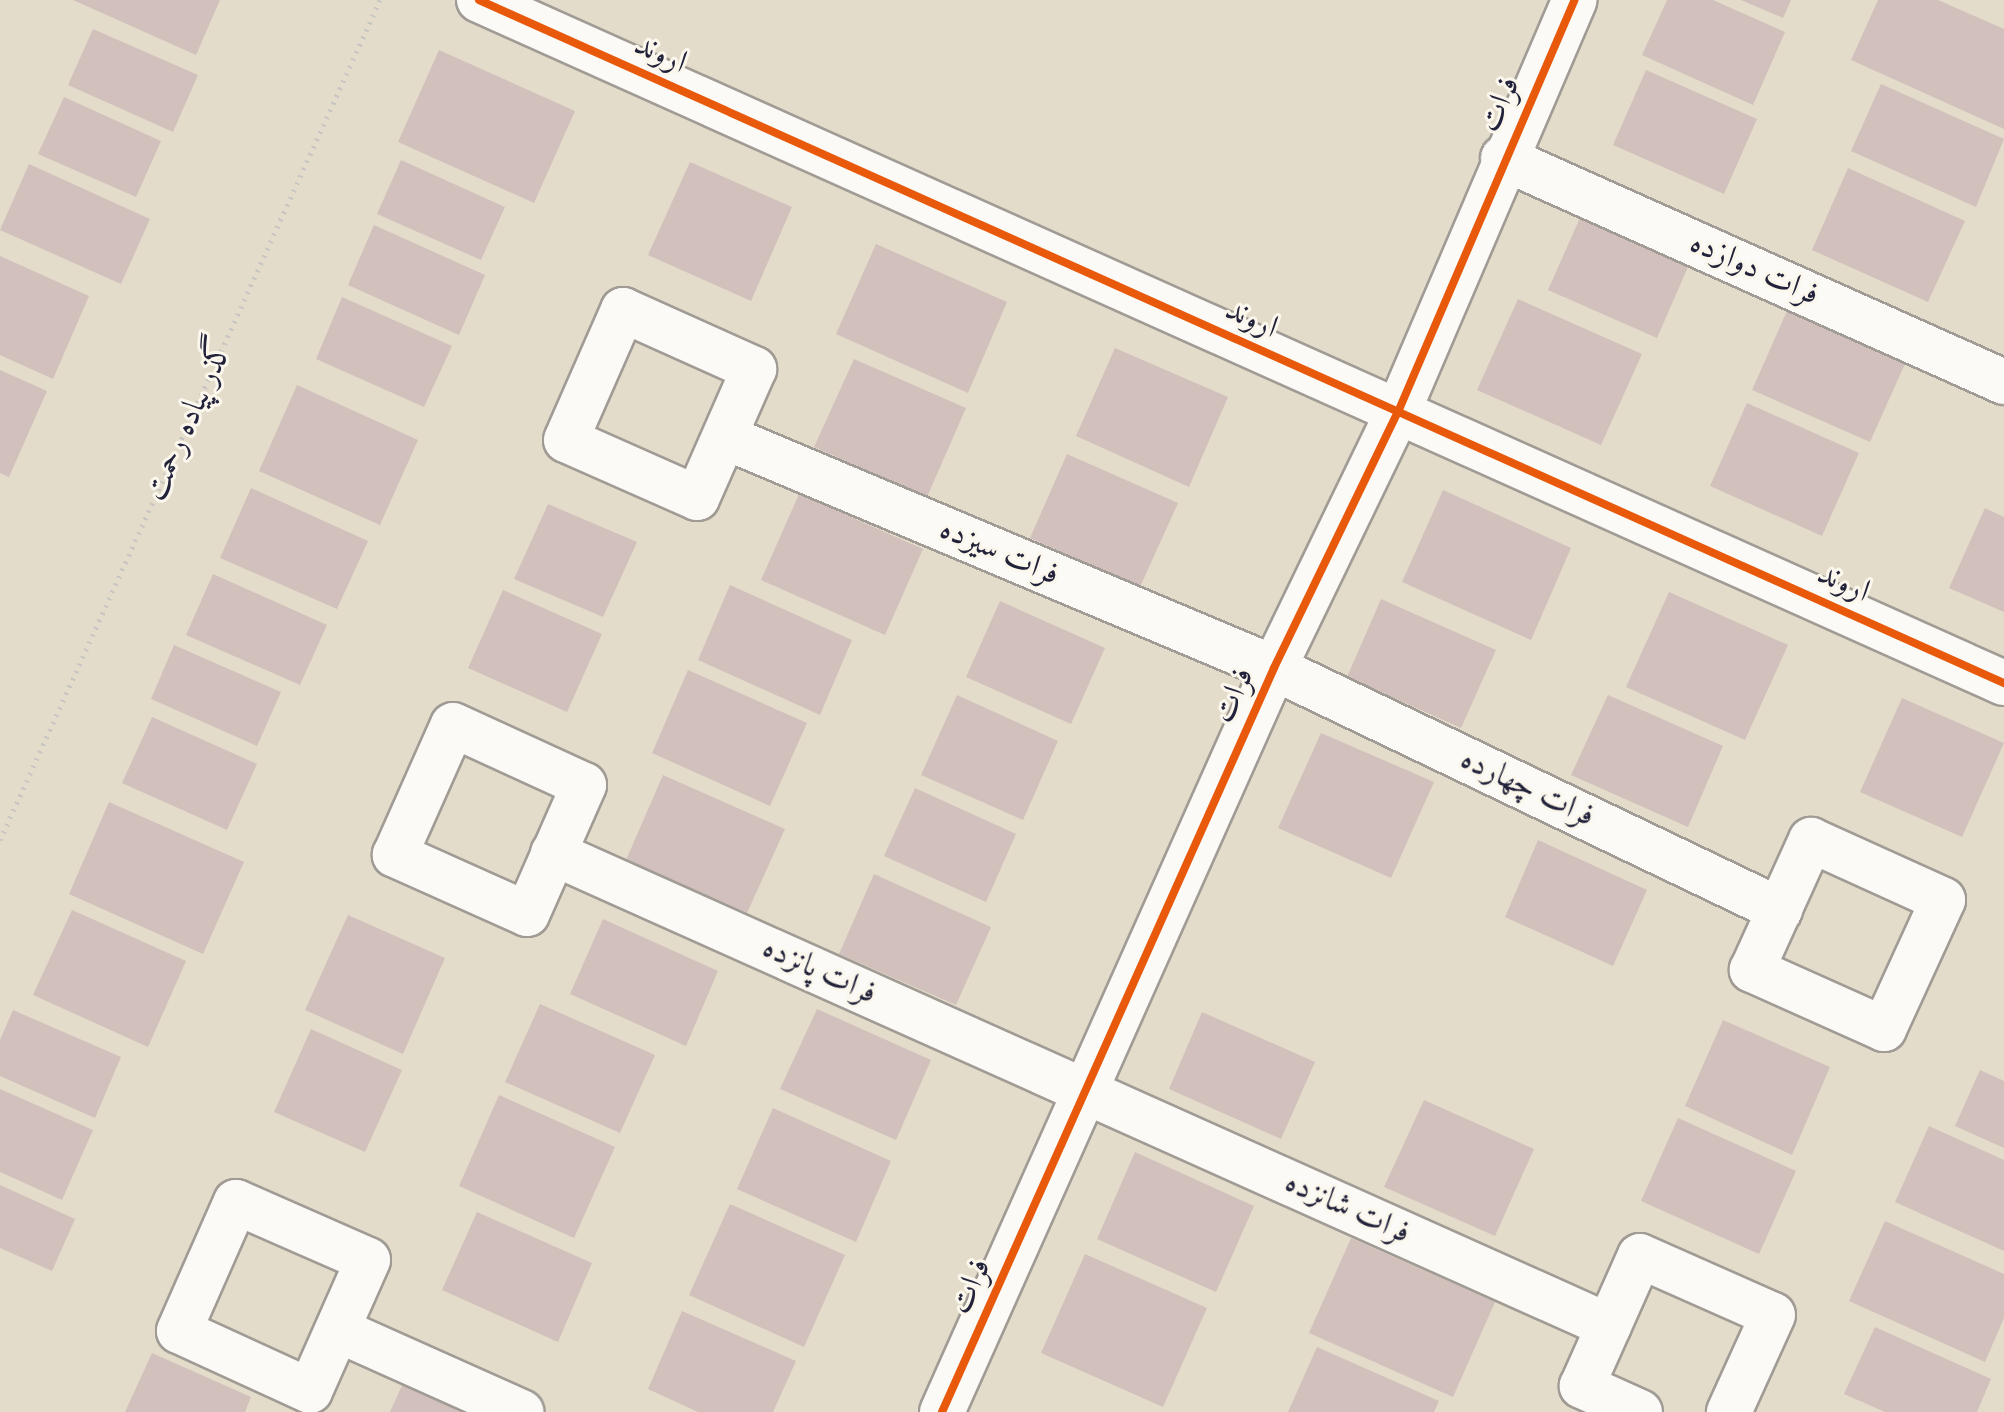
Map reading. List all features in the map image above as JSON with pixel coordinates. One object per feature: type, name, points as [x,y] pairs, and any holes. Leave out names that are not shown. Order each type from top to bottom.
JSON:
[{"type":"street","name":"اروند","points":[[479,0],[2004,683]]},
{"type":"street","name":"فرات","points":[[942,1412],[1274,668],[1398,412],[1503,158],[1575,0]]},
{"type":"street","name":"فرات دوازده","points":[[1503,158],[2004,382]]},
{"type":"street","points":[[623,310],[754,369],[725,437],[697,498],[566,440],[623,310]]},
{"type":"street","name":"فرات سیزده","points":[[725,437],[1274,668]]},
{"type":"street","name":"فرات چهارده","points":[[1274,668],[1780,910]]},
{"type":"street","points":[[453,725],[584,785],[553,853],[527,914],[395,855],[453,725]]},
{"type":"street","points":[[1811,840],[1943,900],[1884,1029],[1752,970],[1780,910],[1811,840]]},
{"type":"street","name":"فرات پانزده","points":[[553,853],[1086,1092]]},
{"type":"street","name":"فرات شانزده","points":[[1086,1092],[1609,1326]]},
{"type":"street","points":[[236,1202],[368,1260],[338,1330],[310,1391],[179,1331],[236,1202]]},
{"type":"street","points":[[1640,1412],[1582,1386],[1640,1256],[1773,1315],[1729,1412]]},
{"type":"street","points":[[338,1330],[521,1412]]},
{"type":"building","points":[[73,0],[220,0],[196,55]]},
{"type":"building","points":[[1667,0],[1713,0],[1785,32],[1753,105],[1642,55]]},
{"type":"building","points":[[1741,0],[1791,0],[1783,18]]},
{"type":"building","points":[[1878,0],[1938,0],[2004,29],[2004,129],[1851,60]]},
{"type":"building","points":[[93,29],[198,75],[173,132],[68,85]]},
{"type":"building","points":[[439,50],[575,111],[534,203],[398,142]]},
{"type":"building","points":[[1646,70],[1757,119],[1724,194],[1613,145]]},
{"type":"building","points":[[1881,84],[2004,139],[1976,207],[1851,151]]},
{"type":"building","points":[[64,97],[161,141],[136,197],[38,154]]},
{"type":"building","points":[[401,160],[505,207],[481,260],[377,214]]},
{"type":"building","points":[[690,162],[792,207],[751,301],[648,255]]},
{"type":"building","points":[[29,164],[150,219],[121,284],[0,230]]},
{"type":"building","points":[[1848,168],[1965,221],[1928,302],[1812,250]]},
{"type":"building","points":[[1583,211],[1691,260],[1657,338],[1548,290]]},
{"type":"building","points":[[374,225],[485,275],[459,335],[348,285]]},
{"type":"building","points":[[876,244],[1007,302],[968,393],[836,334]]},
{"type":"building","points":[[0,256],[89,296],[53,379],[0,355]]},
{"type":"building","points":[[342,297],[452,346],[424,407],[316,359]]},
{"type":"building","points":[[1518,299],[1642,354],[1601,445],[1477,390]]},
{"type":"building","points":[[1790,304],[1908,357],[1870,442],[1752,390]]},
{"type":"building","points":[[1115,348],[1228,397],[1189,487],[1076,436]]},
{"type":"building","points":[[854,359],[966,408],[927,497],[814,447]]},
{"type":"building","points":[[0,370],[47,391],[9,477],[0,473]]},
{"type":"building","points":[[297,385],[418,440],[380,525],[259,471]]},
{"type":"building","points":[[1747,403],[1859,453],[1822,536],[1710,486]]},
{"type":"building","points":[[1067,454],[1178,503],[1140,587],[1030,538]]},
{"type":"building","points":[[251,488],[368,541],[337,609],[220,558]]},
{"type":"building","points":[[1443,490],[1571,548],[1531,640],[1402,582]]},
{"type":"building","points":[[799,494],[923,549],[885,635],[761,580]]},
{"type":"building","points":[[548,504],[637,542],[603,617],[514,579]]},
{"type":"building","points":[[1985,508],[2004,517],[2004,612],[1949,588]]},
{"type":"building","points":[[213,574],[327,625],[300,685],[186,635]]},
{"type":"building","points":[[730,585],[852,640],[820,715],[698,660]]},
{"type":"building","points":[[503,590],[602,634],[567,712],[468,668]]},
{"type":"building","points":[[1669,592],[1788,645],[1745,740],[1626,687]]},
{"type":"building","points":[[1381,599],[1496,650],[1461,728],[1347,677]]},
{"type":"building","points":[[1000,601],[1105,648],[1071,724],[966,677]]},
{"type":"building","points":[[174,645],[281,692],[257,746],[151,699]]},
{"type":"building","points":[[688,670],[807,723],[770,806],[652,753]]},
{"type":"building","points":[[957,695],[1058,741],[1023,820],[921,775]]},
{"type":"building","points":[[1608,695],[1723,746],[1688,827],[1571,775]]},
{"type":"building","points":[[1902,698],[2004,743],[1962,837],[1860,792]]},
{"type":"building","points":[[152,717],[257,764],[227,830],[122,783]]},
{"type":"building","points":[[1321,733],[1434,782],[1391,878],[1278,828]]},
{"type":"building","points":[[663,775],[785,829],[747,913],[626,860]]},
{"type":"building","points":[[915,788],[1016,834],[986,902],[884,856]]},
{"type":"building","points":[[109,802],[244,862],[203,954],[69,894]]},
{"type":"building","points":[[1538,840],[1647,890],[1613,966],[1505,917]]},
{"type":"building","points":[[874,874],[991,927],[956,1005],[839,954]]},
{"type":"building","points":[[72,910],[186,961],[148,1047],[33,995]]},
{"type":"building","points":[[348,915],[445,958],[403,1054],[305,1010]]},
{"type":"building","points":[[603,919],[718,971],[686,1046],[570,994]]},
{"type":"building","points":[[540,1004],[655,1055],[620,1133],[505,1082]]},
{"type":"building","points":[[817,1009],[931,1060],[896,1140],[780,1089]]},
{"type":"building","points":[[13,1010],[121,1057],[95,1118],[0,1076],[0,1040]]},
{"type":"building","points":[[1202,1012],[1315,1062],[1281,1139],[1169,1089]]},
{"type":"building","points":[[1723,1020],[1830,1067],[1792,1155],[1685,1106]]},
{"type":"building","points":[[311,1029],[402,1070],[365,1152],[274,1112]]},
{"type":"building","points":[[1980,1070],[2004,1081],[2004,1148],[1955,1126]]},
{"type":"building","points":[[0,1089],[93,1130],[62,1200],[0,1172]]},
{"type":"building","points":[[499,1095],[615,1147],[574,1238],[459,1186]]},
{"type":"building","points":[[1424,1100],[1534,1149],[1495,1236],[1384,1187]]},
{"type":"building","points":[[773,1108],[891,1161],[856,1242],[737,1189]]},
{"type":"building","points":[[1678,1118],[1796,1171],[1759,1254],[1641,1201]]},
{"type":"building","points":[[1929,1126],[2004,1160],[2004,1251],[1895,1202]]},
{"type":"building","points":[[1135,1152],[1254,1206],[1216,1292],[1097,1239]]},
{"type":"building","points":[[0,1185],[75,1219],[52,1271],[0,1248]]},
{"type":"building","points":[[730,1204],[845,1255],[804,1347],[689,1295]]},
{"type":"building","points":[[477,1212],[592,1263],[558,1342],[442,1290]]},
{"type":"building","points":[[1885,1221],[2004,1274],[2004,1318],[1985,1362],[1849,1301]]},
{"type":"building","points":[[1351,1238],[1495,1302],[1453,1397],[1309,1333]]},
{"type":"building","points":[[1085,1254],[1207,1308],[1163,1407],[1041,1353]]},
{"type":"building","points":[[682,1311],[796,1361],[773,1412],[698,1412],[648,1389]]},
{"type":"building","points":[[1875,1327],[1991,1379],[1977,1412],[1885,1412],[1844,1394]]},
{"type":"building","points":[[1317,1347],[1439,1401],[1434,1412],[1288,1412]]},
{"type":"building","points":[[417,1352],[523,1412],[390,1412]]},
{"type":"building","points":[[152,1353],[251,1397],[245,1412],[125,1412]]},
{"type":"cycle path","points":[[479,0],[2004,683]]},
{"type":"cycle path","points":[[942,1412],[1274,668],[1398,412],[1575,0]]}]
